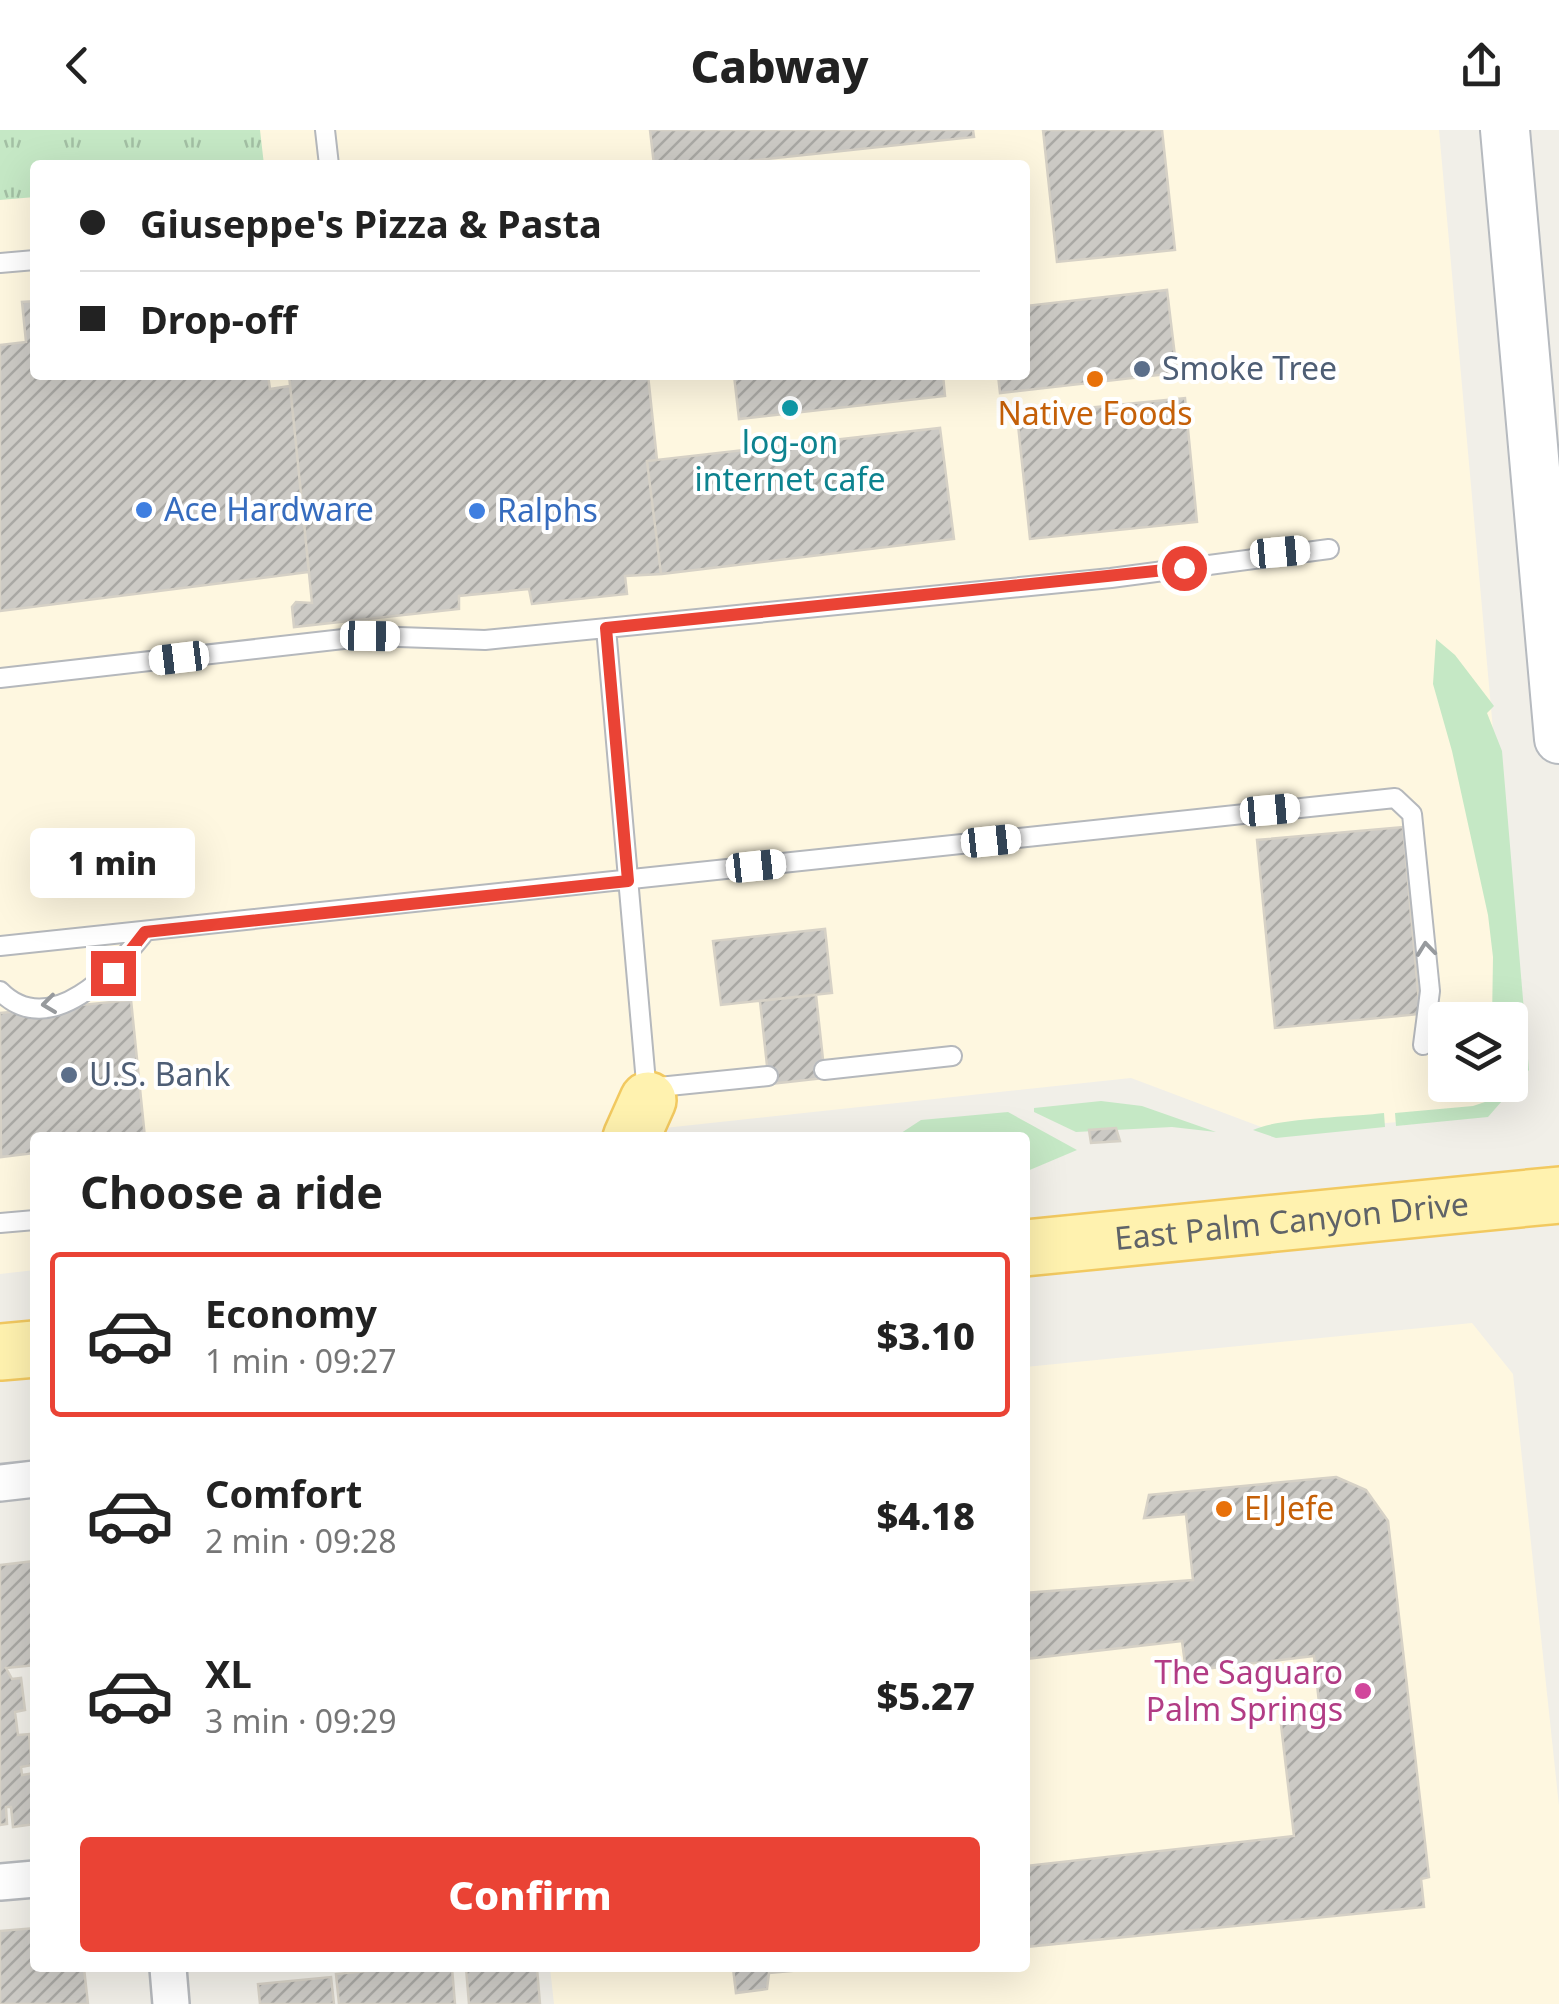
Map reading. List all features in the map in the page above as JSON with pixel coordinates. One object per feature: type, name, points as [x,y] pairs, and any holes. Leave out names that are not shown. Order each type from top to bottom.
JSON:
[{"type":"main road","name":"East Palm Canyon Drive","points":[[1030,1248],[1559,1195]]},
{"type":"main road","points":[[0,1352],[30,1349]]},
{"type":"street","points":[[1506,130],[1559,740]]},
{"type":"street","points":[[0,1483],[30,1480]]},
{"type":"street","points":[[0,1882],[30,1879]]},
{"type":"street","points":[[168,1972],[171,2004]]},
{"type":"lane","points":[[325,130],[328,160]]},
{"type":"lane","points":[[0,263],[30,260]]},
{"type":"lane","points":[[0,678],[370,636],[485,640],[1111,578],[1329,549]]},
{"type":"lane","points":[[606,628],[628,881],[642,1109],[768,1076]]},
{"type":"lane","points":[[0,946],[1394,798],[1412,814],[1430,991],[1423,1045]]},
{"type":"lane","points":[[0,991],[21,1006],[59,1004],[84,995],[113,973],[145,932]]},
{"type":"lane","points":[[824,1070],[952,1056]]},
{"type":"lane","points":[[0,1223],[30,1220]]},
{"type":"shaded area","points":[[0,130],[1439,130],[1518,1002],[1428,1002],[1428,1102],[1494,1102],[1485,1114],[1277,1133],[1131,1078],[628,1132],[30,1132],[30,1271],[0,1274]]},
{"type":"shaded area","points":[[1472,1323],[1513,1374],[1559,1806],[1559,2004],[554,2004],[550,1972],[1030,1972],[1030,1367]]},
{"type":"green space","points":[[0,130],[260,130],[263,160],[30,160],[30,197],[0,200]]},
{"type":"green space","points":[[1436,639],[1455,655],[1494,706],[1487,713],[1502,751],[1523,1002],[1492,1002],[1488,915],[1433,684]]},
{"type":"green space","points":[[1101,1101],[1142,1106],[1216,1132],[1172,1127],[1076,1132],[1034,1112],[1034,1108]]},
{"type":"green space","points":[[1501,1102],[1488,1117],[1396,1126],[1395,1113]]},
{"type":"green space","points":[[1008,1112],[1077,1150],[1030,1170],[1030,1132],[903,1132],[921,1120]]},
{"type":"green space","points":[[1384,1113],[1385,1127],[1276,1138],[1253,1130],[1297,1120]]},
{"type":"building","points":[[650,130],[973,130],[974,137],[757,160],[653,160]]},
{"type":"building","points":[[1043,130],[1162,130],[1175,250],[1057,262]]},
{"type":"building","points":[[1167,290],[1177,373],[1000,393],[999,380],[1030,380],[1030,305]]},
{"type":"building","points":[[30,301],[30,380],[269,380],[270,389],[290,386],[309,572],[0,611],[0,345],[26,342],[22,302]]},
{"type":"building","name":"Ralphs","points":[[290,380],[649,380],[657,460],[647,461],[661,574],[625,576],[627,594],[532,604],[529,589],[459,596],[459,609],[294,627],[292,607],[296,602],[312,603]]},
{"type":"building","name":"log-on internet cafe","points":[[735,380],[943,380],[945,396],[739,419]]},
{"type":"building","points":[[1185,398],[1197,522],[1030,539],[1017,415]]},
{"type":"building","points":[[940,428],[954,539],[661,574],[647,461]]},
{"type":"building","points":[[1403,827],[1420,1014],[1275,1028],[1257,840]]},
{"type":"building","points":[[825,929],[832,993],[721,1005],[713,941]]},
{"type":"building","points":[[816,995],[825,1078],[769,1084],[760,1001]]},
{"type":"building","name":"U.S. Bank","points":[[131,1000],[144,1132],[30,1132],[30,1154],[1,1157],[0,1013]]},
{"type":"building","points":[[1116,1128],[1120,1141],[1091,1143],[1089,1130]]},
{"type":"building","name":"The Saguaro Palm Springs","points":[[1336,1477],[1366,1490],[1388,1521],[1429,1877],[1421,1879],[1424,1907],[1030,1946],[1030,1865],[1294,1836],[1280,1716],[1320,1712],[1314,1656],[1186,1671],[1182,1641],[1030,1658],[1030,1593],[1193,1580],[1186,1514],[1144,1518],[1149,1495]]},
{"type":"building","points":[[30,1562],[30,1666],[6,1668],[12,1679],[21,1678],[25,1710],[15,1712],[18,1735],[29,1734],[30,1744],[30,1765],[21,1767],[22,1775],[30,1774],[30,1825],[13,1827],[11,1807],[6,1807],[7,1824],[0,1825],[0,1565]]},
{"type":"building","points":[[30,1928],[30,1972],[84,1972],[88,2004],[0,2004],[0,1931]]},
{"type":"building","points":[[452,1972],[455,2004],[339,2004],[336,1974]]},
{"type":"building","points":[[466,1972],[537,1972],[540,2004],[469,2004]]},
{"type":"building","points":[[733,1972],[780,1972],[769,1973],[767,1989],[736,1993]]},
{"type":"building","points":[[331,1977],[334,2004],[260,2004],[258,1984]]},
{"type":"place","name":"Smoke Tree","points":[[1142,369]]},
{"type":"place","name":"Native Foods","points":[[1095,379]]},
{"type":"place","name":"log-on internet cafe","points":[[790,408]]},
{"type":"place","name":"Ace Hardware","points":[[144,510]]},
{"type":"place","name":"Ralphs","points":[[477,511]]},
{"type":"place","name":"U.S. Bank","points":[[69,1075]]},
{"type":"place","name":"El Jefe","points":[[1224,1509]]},
{"type":"place","name":"The Saguaro Palm Springs","points":[[1363,1691]]},
{"type":"route","points":[[113,973],[145,932],[628,881],[606,628],[1184,568]]}]
